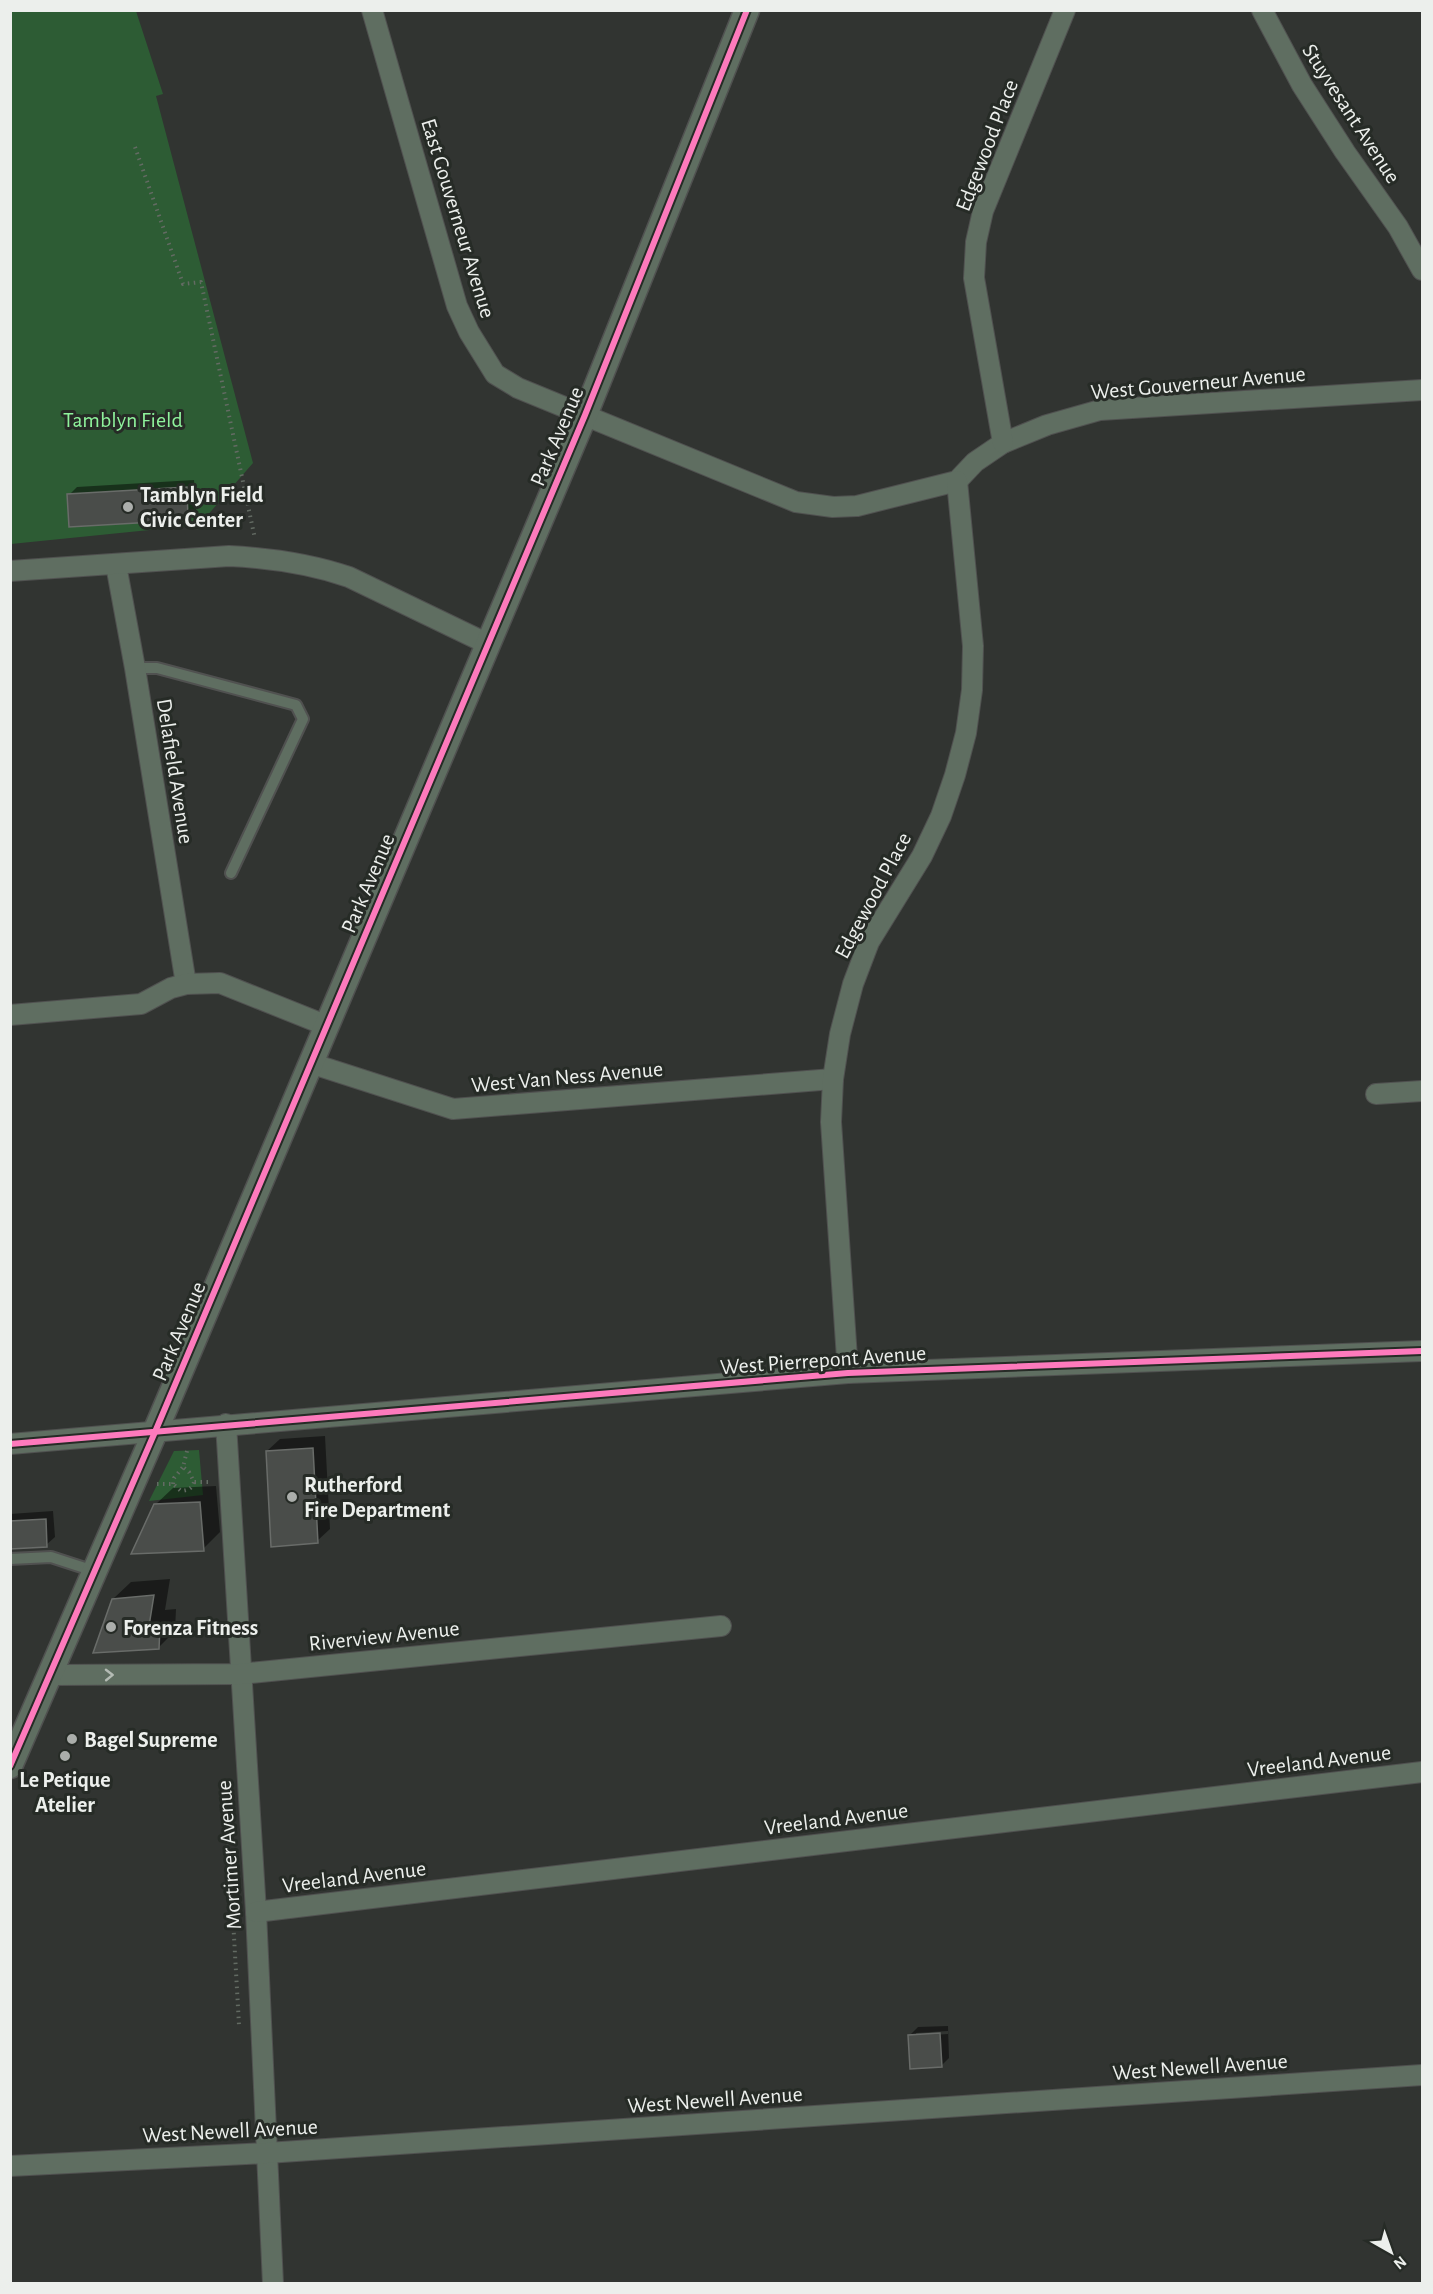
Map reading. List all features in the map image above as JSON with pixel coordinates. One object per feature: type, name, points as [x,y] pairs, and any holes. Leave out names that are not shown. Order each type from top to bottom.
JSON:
[{"type":"street","name":"East Gouverneur Avenue","points":[[372,10],[458,306],[469,332],[495,374],[518,388],[585,415]]},
{"type":"street","name":"Park Avenue","points":[[10,1766],[155,1432],[585,415],[747,10]]},
{"type":"street","name":"Edgewood Place","points":[[1003,443],[974,278],[976,242],[983,211],[1065,10]]},
{"type":"street","name":"Stuyvesant Avenue","points":[[1262,10],[1302,85],[1345,152],[1398,227],[1422,270]]},
{"type":"street","name":"West Gouverneur Avenue","points":[[957,481],[975,462],[1003,443],[1047,425],[1100,410],[1422,390]]},
{"type":"street","points":[[585,415],[796,502],[832,507],[857,506],[957,481]]},
{"type":"street","name":"Edgewood Place","points":[[848,1372],[831,1122],[833,1079],[840,1034],[853,984],[869,942],[922,856],[941,816],[966,733],[972,690],[973,646],[957,481]]},
{"type":"street","points":[[10,571],[229,556],[258,557],[328,570],[349,577],[488,644]]},
{"type":"street","name":"Delafield Avenue","points":[[116,565],[186,984]]},
{"type":"street","points":[[10,1015],[141,1004],[171,988],[186,984],[220,983],[326,1025]]},
{"type":"street","name":"West Van Ness Avenue","points":[[310,1063],[453,1109],[833,1079]]},
{"type":"street","points":[[1376,1094],[1422,1091]]},
{"type":"street","name":"West Pierrepont Avenue","points":[[10,1444],[848,1372],[1422,1351]]},
{"type":"street","name":"Mortimer Avenue","points":[[226,1424],[256,1912],[273,2283]]},
{"type":"street","name":"Riverview Avenue","points":[[50,1675],[240,1674],[721,1626]]},
{"type":"street","name":"Vreeland Avenue","points":[[256,1912],[1422,1772]]},
{"type":"street","name":"West Newell Avenue","points":[[10,2166],[267,2153],[1422,2075]]},
{"type":"lane","points":[[135,668],[157,668],[296,705],[303,719],[231,873]]},
{"type":"lane","points":[[10,1559],[51,1557],[94,1571]]},
{"type":"path","points":[[135,147],[183,284],[201,282],[258,557]]},
{"type":"path","points":[[173,1484],[174,1478],[183,1467],[188,1451]]},
{"type":"path","points":[[183,1467],[189,1472],[194,1482]]},
{"type":"path","points":[[194,1482],[209,1482],[208,1471]]},
{"type":"path","points":[[157,1484],[173,1484],[181,1491],[188,1490],[194,1482]]},
{"type":"path","points":[[226,1791],[239,2025]]},
{"type":"green space","name":"Tamblyn Field","points":[[10,11],[136,11],[163,94],[156,96],[253,463],[199,525],[11,544]]},
{"type":"green space","points":[[199,1450],[203,1495],[149,1501],[174,1451]]},
{"type":"building","name":"Tamblyn Field Civic Center","points":[[187,487],[188,520],[69,527],[67,494]]},
{"type":"building","name":"Rutherford Fire Department","points":[[313,1448],[318,1543],[271,1547],[266,1451]]},
{"type":"building","points":[[200,1502],[204,1551],[131,1554],[154,1504]]},
{"type":"building","points":[[46,1519],[47,1547],[10,1549],[10,1521]]},
{"type":"building","points":[[154,1595],[149,1626],[160,1626],[159,1649],[93,1653],[112,1599]]},
{"type":"building","points":[[940,2033],[942,2067],[910,2069],[908,2035]]},
{"type":"cycle path","points":[[10,1766],[155,1432],[585,415],[747,10]]},
{"type":"cycle path","points":[[10,1444],[848,1373],[1422,1351]]},
{"type":"place","name":"Tamblyn Field Civic Center","points":[[128,507]]},
{"type":"place","name":"Rutherford Fire Department","points":[[292,1497]]},
{"type":"place","name":"Forenza Fitness","points":[[111,1627]]},
{"type":"place","name":"Bagel Supreme","points":[[72,1739]]},
{"type":"place","name":"Le Petique Atelier","points":[[65,1756]]}]
